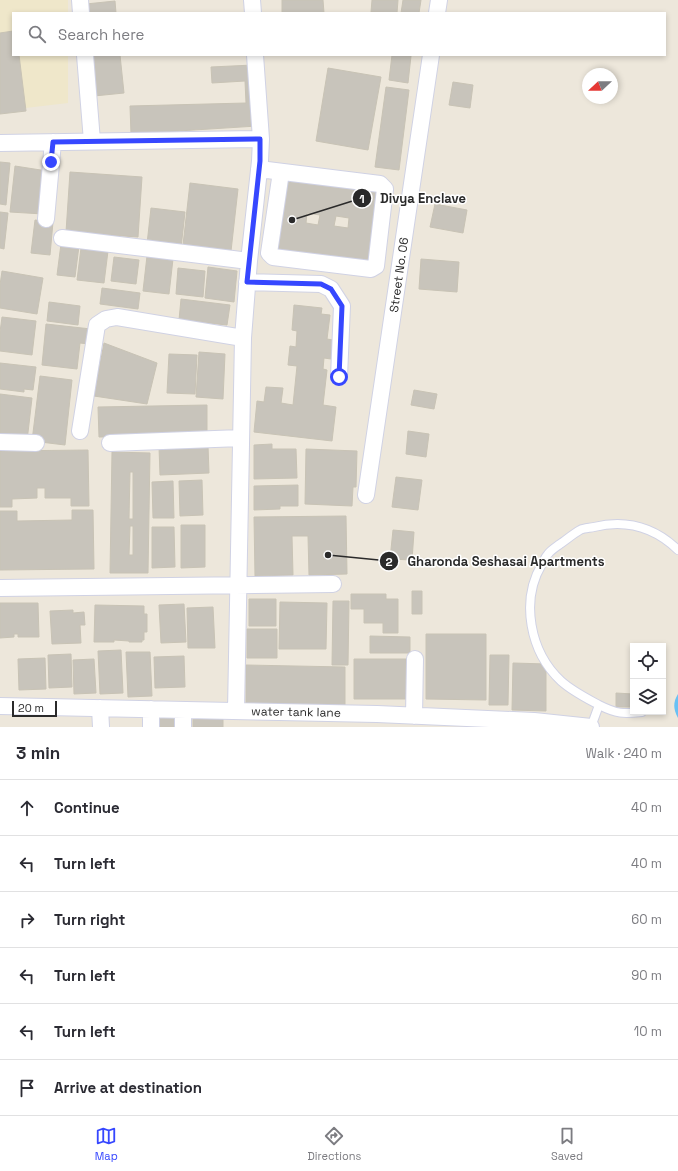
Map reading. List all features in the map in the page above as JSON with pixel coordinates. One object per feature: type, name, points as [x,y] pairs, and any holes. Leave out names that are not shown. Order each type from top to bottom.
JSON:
[{"type":"street","points":[[80,0],[81,12]]},
{"type":"street","points":[[252,0],[253,12]]},
{"type":"street","points":[[437,12],[439,0]]},
{"type":"street","points":[[85,56],[92,141]]},
{"type":"street","points":[[236,711],[243,338],[247,282],[259,169],[260,139],[255,56]]},
{"type":"street","name":"Street No. 06","points":[[366,495],[431,56]]},
{"type":"street","points":[[0,143],[260,139]]},
{"type":"street","points":[[46,219],[53,142]]},
{"type":"street","points":[[259,169],[380,184],[384,187],[377,262],[374,268],[371,269],[271,256],[269,253],[281,172]]},
{"type":"street","points":[[62,238],[249,261]]},
{"type":"street","points":[[247,282],[321,284],[331,289],[342,306],[339,377]]},
{"type":"street","points":[[80,430],[97,325],[106,319],[117,317],[243,338]]},
{"type":"street","points":[[110,443],[241,438]]},
{"type":"street","points":[[0,442],[36,442]]},
{"type":"street","points":[[0,588],[333,584]]},
{"type":"street","points":[[414,716],[415,659]]},
{"type":"street","name":"water tank lane","points":[[0,706],[111,716],[151,709],[236,711],[377,720],[414,716],[534,721],[591,727]]},
{"type":"street","points":[[151,709],[151,727]]},
{"type":"street","points":[[183,727],[187,710]]},
{"type":"street","points":[[187,710],[191,727]]},
{"type":"lane","points":[[630,713],[612,711],[575,692],[561,681],[550,669],[534,637],[530,616],[530,596],[536,573],[548,554],[566,540],[580,530],[601,525],[627,524],[641,528],[656,533],[668,540],[678,550]]},
{"type":"lane","points":[[591,727],[599,705]]},
{"type":"shaded area","points":[[0,0],[68,0],[68,12],[12,12],[12,56],[68,56],[68,103],[0,111]]},
{"type":"water","points":[[678,694],[678,718],[674,706]]},
{"type":"building","points":[[282,0],[323,0],[324,12],[282,12]]},
{"type":"building","points":[[372,0],[398,0],[397,12],[371,12]]},
{"type":"building","points":[[403,0],[421,0],[419,12],[401,12]]},
{"type":"building","points":[[115,1],[116,12],[86,12],[86,4]]},
{"type":"building","points":[[12,31],[12,56],[19,56],[26,111],[0,114],[0,33]]},
{"type":"building","points":[[90,56],[120,56],[124,93],[94,96]]},
{"type":"building","points":[[392,56],[411,56],[408,83],[389,80]]},
{"type":"building","points":[[253,65],[257,126],[131,134],[130,106],[246,103],[245,81],[212,83],[211,67]]},
{"type":"building","points":[[328,68],[381,77],[368,150],[316,141]]},
{"type":"building","points":[[453,82],[473,85],[470,108],[449,105]]},
{"type":"building","points":[[386,87],[409,90],[399,170],[375,167]]},
{"type":"building","points":[[0,162],[10,163],[6,205],[0,204]]},
{"type":"building","points":[[15,166],[47,171],[43,214],[10,212]]},
{"type":"building","points":[[70,172],[142,177],[138,237],[66,232]]},
{"type":"building","points":[[284,177],[381,192],[370,263],[274,252]],"holes":[[[307,213],[320,215],[318,225],[306,223]],[[336,216],[349,218],[348,228],[334,226]]]},
{"type":"building","points":[[190,183],[238,189],[231,251],[183,245]]},
{"type":"building","points":[[435,204],[467,210],[463,233],[430,227]]},
{"type":"building","points":[[151,208],[185,212],[181,248],[147,244]]},
{"type":"building","points":[[0,212],[8,213],[4,249],[0,248]]},
{"type":"building","points":[[35,220],[53,222],[50,255],[31,253]]},
{"type":"building","points":[[61,244],[79,246],[75,277],[57,275]]},
{"type":"building","points":[[81,248],[108,251],[104,283],[77,280]]},
{"type":"building","points":[[147,256],[173,259],[169,294],[143,291]]},
{"type":"building","points":[[114,257],[139,260],[136,284],[111,281]]},
{"type":"building","points":[[421,259],[459,262],[457,292],[419,289]]},
{"type":"building","points":[[208,267],[237,271],[234,302],[205,298]]},
{"type":"building","points":[[178,268],[205,271],[203,297],[176,294]]},
{"type":"building","points":[[2,271],[43,278],[37,314],[0,308],[0,285]]},
{"type":"building","points":[[102,288],[140,293],[138,309],[100,304]]},
{"type":"building","points":[[181,299],[230,305],[227,325],[179,320]]},
{"type":"building","points":[[49,302],[80,306],[78,325],[47,321]]},
{"type":"building","points":[[294,305],[322,308],[321,314],[330,315],[327,339],[333,340],[331,359],[324,358],[323,369],[327,370],[323,405],[336,407],[332,441],[254,432],[257,401],[264,402],[266,387],[283,388],[281,403],[293,405],[297,366],[288,365],[290,346],[296,347],[297,331],[292,330]]},
{"type":"building","points":[[2,317],[36,321],[32,355],[0,351]]},
{"type":"building","points":[[46,324],[91,329],[89,344],[80,343],[77,369],[42,365]]},
{"type":"building","points":[[104,343],[157,363],[147,404],[94,396]]},
{"type":"building","points":[[199,352],[225,354],[223,399],[196,397]]},
{"type":"building","points":[[169,354],[197,355],[195,394],[167,393]]},
{"type":"building","points":[[0,363],[36,367],[33,390],[24,389],[24,392],[0,389]]},
{"type":"building","points":[[40,376],[72,380],[65,445],[32,441]]},
{"type":"building","points":[[414,390],[437,394],[434,409],[411,405]]},
{"type":"building","points":[[0,394],[32,398],[27,441],[0,437]]},
{"type":"building","points":[[207,405],[207,435],[99,437],[98,407]]},
{"type":"building","points":[[408,431],[429,434],[426,457],[406,454]]},
{"type":"building","points":[[272,444],[272,449],[296,449],[297,478],[254,479],[254,445]]},
{"type":"building","points":[[208,446],[209,473],[160,475],[159,447]]},
{"type":"building","points":[[306,449],[357,451],[356,487],[353,487],[352,506],[305,504]]},
{"type":"building","points":[[88,450],[89,506],[71,506],[71,498],[45,498],[45,488],[37,488],[37,498],[12,499],[12,507],[0,507],[0,451]]},
{"type":"building","points":[[112,452],[150,453],[148,573],[110,573]],"holes":[[[130,472],[133,472],[133,519],[129,519]],[[130,526],[133,526],[133,555],[129,555]]]},
{"type":"building","points":[[396,477],[422,480],[418,510],[392,507]]},
{"type":"building","points":[[202,480],[203,515],[180,516],[179,481]]},
{"type":"building","points":[[173,481],[174,518],[153,518],[152,482]]},
{"type":"building","points":[[298,485],[298,506],[280,506],[280,509],[254,510],[254,486]]},
{"type":"building","points":[[72,510],[93,510],[94,569],[0,570],[0,511],[17,511],[17,521],[72,520]]},
{"type":"building","points":[[346,516],[347,574],[309,575],[308,536],[292,536],[293,575],[255,576],[254,517]]},
{"type":"building","points":[[181,525],[205,525],[205,567],[181,568]]},
{"type":"building","points":[[152,527],[174,527],[175,567],[152,568]]},
{"type":"building","points":[[393,530],[414,532],[412,560],[390,559]]},
{"type":"building","points":[[412,591],[422,591],[422,614],[412,614]]},
{"type":"building","points":[[351,594],[386,594],[386,599],[398,599],[398,633],[383,633],[383,623],[364,623],[364,609],[351,609]]},
{"type":"building","points":[[249,599],[276,599],[276,626],[249,626]]},
{"type":"building","points":[[333,601],[349,601],[348,665],[332,665]]},
{"type":"building","points":[[280,602],[327,603],[326,649],[279,649]]},
{"type":"building","points":[[0,603],[38,603],[39,637],[18,637],[18,634],[14,634],[14,637],[0,638]]},
{"type":"building","points":[[184,604],[186,642],[161,643],[159,605]]},
{"type":"building","points":[[95,605],[144,606],[144,614],[147,614],[147,632],[144,632],[144,640],[142,640],[142,642],[114,640],[114,642],[94,642]]},
{"type":"building","points":[[213,607],[215,648],[188,648],[187,608]]},
{"type":"building","points":[[73,610],[73,613],[84,612],[85,625],[80,625],[81,643],[52,644],[50,611]]},
{"type":"building","points":[[247,629],[277,629],[277,658],[247,658]]},
{"type":"building","points":[[426,634],[486,634],[486,700],[426,699]]},
{"type":"building","points":[[370,636],[410,637],[410,653],[370,653]]},
{"type":"building","points":[[121,650],[123,693],[100,694],[98,651]]},
{"type":"building","points":[[126,652],[150,652],[152,696],[128,697]]},
{"type":"building","points":[[71,654],[72,687],[49,688],[48,655]]},
{"type":"building","points":[[490,655],[509,655],[508,705],[489,705]]},
{"type":"building","points":[[184,656],[185,687],[155,688],[154,657]]},
{"type":"building","points":[[45,658],[46,689],[19,690],[18,659]]},
{"type":"building","points":[[94,659],[96,693],[74,694],[73,660]]},
{"type":"building","points":[[354,659],[406,659],[406,699],[354,699]]},
{"type":"building","points":[[513,663],[546,664],[546,711],[512,710]]},
{"type":"building","points":[[246,665],[345,667],[345,706],[246,704]]},
{"type":"building","points":[[616,693],[630,694],[630,707],[616,707]]},
{"type":"building","points":[[153,718],[182,718],[182,727],[153,727]]},
{"type":"building","points":[[223,718],[223,727],[193,727],[193,719]]},
{"type":"place","name":"Divya Enclave","points":[[292,220]]},
{"type":"place","name":"Gharonda Seshasai Apartments","points":[[328,555]]},
{"type":"route","points":[[51,162],[53,142],[260,139],[260,161],[247,282],[321,284],[331,289],[342,306],[339,377]]}]
